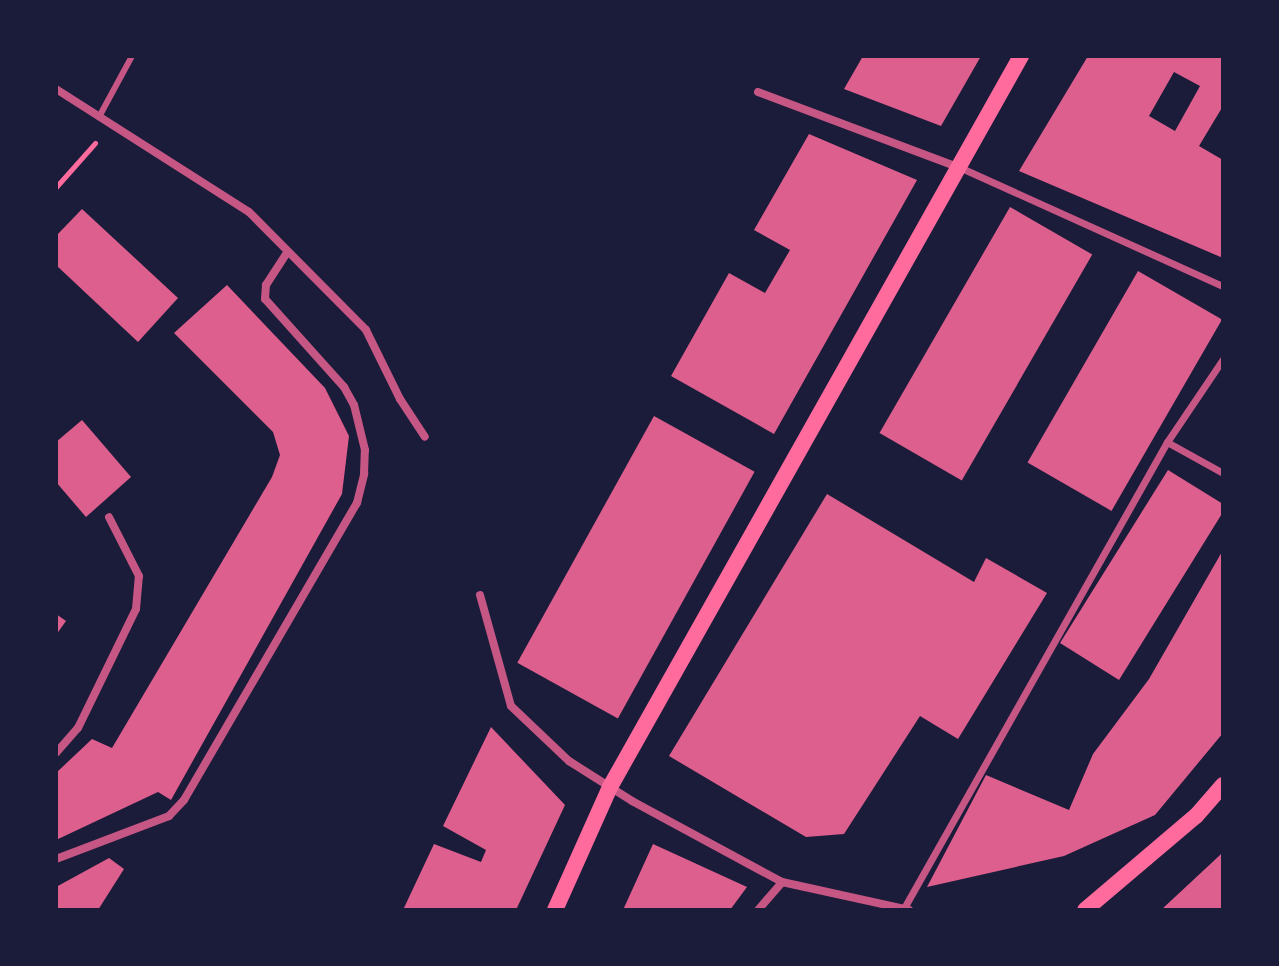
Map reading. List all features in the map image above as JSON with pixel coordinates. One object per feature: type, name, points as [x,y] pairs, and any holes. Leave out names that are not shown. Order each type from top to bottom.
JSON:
[{"type":"main road","points":[[555,910],[610,787],[1021,56]]},
{"type":"main road","points":[[1085,910],[1196,816],[1223,785]]},
{"type":"street","points":[[56,89],[249,212],[366,330],[400,399],[425,437]]},
{"type":"street","points":[[758,92],[958,167],[1223,286]]},
{"type":"street","points":[[56,859],[169,816],[184,800],[357,503],[364,474],[365,450],[354,405],[344,387],[265,299],[266,285],[287,253]]},
{"type":"street","points":[[480,595],[511,706],[569,761],[782,882],[907,909],[1167,442],[1223,359]]},
{"type":"street","points":[[1167,442],[1223,473]]},
{"type":"street","points":[[56,753],[78,728],[136,609],[139,576],[109,517]]},
{"type":"street","points":[[758,910],[782,882]]},
{"type":"lane","points":[[99,117],[132,56]]},
{"type":"path","points":[[56,187],[111,125]]},
{"type":"building","points":[[863,56],[981,56],[941,126],[844,89]]},
{"type":"building","points":[[1088,56],[1223,56],[1223,106],[1199,146],[1223,160],[1223,258],[1019,171]],"holes":[[[1174,72],[1200,86],[1175,131],[1149,116]]]},
{"type":"building","points":[[809,134],[917,180],[774,434],[671,376],[729,273],[765,293],[790,250],[754,230]]},
{"type":"building","points":[[1010,207],[1092,254],[962,481],[880,433]]},
{"type":"building","points":[[82,209],[178,298],[138,342],[56,265],[56,236]]},
{"type":"building","points":[[1138,271],[1222,320],[1112,511],[1028,462]]},
{"type":"building","points":[[227,285],[325,388],[349,436],[342,494],[171,800],[158,792],[56,840],[56,773],[92,739],[112,748],[272,477],[280,455],[273,432],[174,333]]},
{"type":"building","points":[[654,416],[755,472],[618,718],[517,663]]},
{"type":"building","points":[[82,420],[131,477],[86,517],[56,482],[56,442]]},
{"type":"building","points":[[1168,470],[1223,504],[1223,512],[1119,680],[1060,643]]},
{"type":"building","points":[[827,494],[974,582],[986,558],[1047,593],[958,739],[920,716],[844,834],[806,837],[669,756]]},
{"type":"building","points":[[1223,550],[1223,733],[1155,815],[1064,856],[927,887],[986,775],[1069,810],[1093,754],[1149,679]]},
{"type":"building","points":[[56,614],[66,621],[56,635]]},
{"type":"building","points":[[491,727],[565,805],[516,910],[403,910],[434,844],[481,862],[486,850],[443,826]]},
{"type":"building","points":[[653,844],[747,887],[730,910],[623,910]]},
{"type":"building","points":[[1223,852],[1223,910],[1161,910],[1219,856]]},
{"type":"building","points":[[109,858],[124,869],[98,910],[56,910],[56,887]]}]
